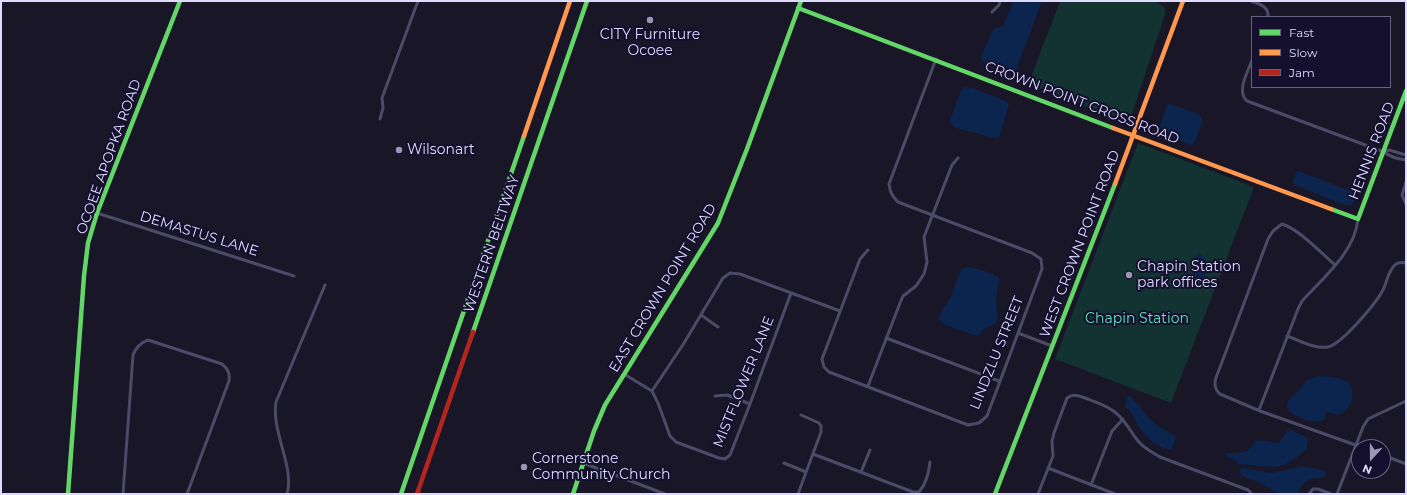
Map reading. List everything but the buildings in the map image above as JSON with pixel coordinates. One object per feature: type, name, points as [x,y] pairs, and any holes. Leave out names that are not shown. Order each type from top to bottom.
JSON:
[{"type":"main road","name":"OCOEE APOPKA ROAD","points":[[68,494],[86,256],[90,233],[180,1]]},
{"type":"main road","name":"WESTERN BELTWAY","points":[[400,494],[570,1]]},
{"type":"main road","name":"WESTERN BELTWAY","points":[[417,494],[587,1]]},
{"type":"main road","name":"EAST CROWN POINT ROAD","points":[[573,494],[605,405],[718,223],[747,150],[801,1]]},
{"type":"main road","name":"WEST CROWN POINT ROAD","points":[[995,494],[1134,136],[1183,1]]},
{"type":"main road","name":"CROWN POINT CROSS ROAD","points":[[798,8],[1134,136],[1358,219]]},
{"type":"main road","name":"HENNIS ROAD","points":[[1358,219],[1406,91]]},
{"type":"street","points":[[380,119],[383,108],[382,98],[418,1]]},
{"type":"street","points":[[992,12],[999,5],[1000,1]]},
{"type":"street","points":[[1251,1],[1262,5],[1267,9],[1268,16]]},
{"type":"street","points":[[933,215],[898,202],[892,196],[889,184],[936,60]]},
{"type":"street","points":[[1251,63],[1242,88],[1242,95],[1247,101],[1384,152],[1388,155],[1406,160]]},
{"type":"street","points":[[1384,152],[1389,150],[1406,155]]},
{"type":"street","points":[[868,386],[903,296],[916,286],[924,274],[927,262],[924,238],[952,165],[958,158]]},
{"type":"street","points":[[1406,182],[1402,195],[1406,204]]},
{"type":"street","name":"DEMASTUS LANE","points":[[97,214],[294,276]]},
{"type":"street","name":"LINDZLU STREET","points":[[868,250],[860,259],[840,311],[822,359],[824,367],[829,372],[968,425],[979,423],[987,416],[1042,269],[1041,259],[1032,253],[933,215]]},
{"type":"street","points":[[1259,410],[1302,301],[1347,251],[1358,219]]},
{"type":"street","points":[[1335,265],[1296,231],[1287,226],[1282,224],[1273,231],[1268,239],[1215,381],[1215,388],[1220,394],[1259,410],[1351,443]]},
{"type":"street","points":[[1288,336],[1315,347],[1334,346],[1352,329],[1377,300],[1383,290],[1391,269],[1395,264],[1399,262],[1406,262]]},
{"type":"street","points":[[624,374],[652,391],[723,278],[730,273],[740,274],[840,311]]},
{"type":"street","points":[[287,494],[289,479],[274,412],[276,402],[325,285]]},
{"type":"street","name":"MISTFLOWER LANE","points":[[652,391],[670,436],[676,442],[725,459],[730,455],[791,293]]},
{"type":"street","points":[[701,315],[718,327]]},
{"type":"street","points":[[1018,333],[1052,346]]},
{"type":"street","points":[[886,338],[1000,381]]},
{"type":"street","points":[[123,494],[133,355],[142,342],[148,340],[222,364],[230,374],[229,381],[187,494]]},
{"type":"street","points":[[715,396],[727,395],[750,404]]},
{"type":"street","points":[[1038,494],[1053,455],[1052,441],[1054,433],[1067,398],[1072,395],[1078,395],[1109,408],[1123,419],[1138,441],[1147,450],[1160,457],[1248,490],[1252,494]]},
{"type":"street","points":[[1358,439],[1368,419],[1406,401]]},
{"type":"street","points":[[798,494],[821,432],[819,422],[801,415]]},
{"type":"street","points":[[1091,485],[1112,431],[1123,419]]},
{"type":"street","points":[[861,472],[870,450]]},
{"type":"street","points":[[814,454],[913,492],[919,492],[922,488],[929,470],[930,462]]},
{"type":"street","points":[[1337,494],[1351,458]]},
{"type":"street","points":[[1391,458],[1406,464]]},
{"type":"street","points":[[583,463],[665,494]]},
{"type":"street","points":[[784,463],[806,472]]},
{"type":"street","points":[[1048,468],[1114,494]]},
{"type":"street","points":[[1309,494],[1313,490],[1318,489],[1331,494]]},
{"type":"green space","points":[[1060,1],[1155,1],[1164,7],[1165,15],[1132,114],[1128,119],[1095,110],[1030,83]]},
{"type":"green space","name":"Chapin Station","points":[[1138,143],[1254,187],[1171,403],[1055,359]]},
{"type":"water","points":[[1014,1],[1042,1],[1016,73],[1013,74],[986,64],[982,60],[981,56],[992,32],[996,28],[1003,26]]},
{"type":"water","points":[[964,87],[972,88],[1006,101],[1009,104],[998,138],[956,128],[950,124],[950,120],[961,90]]},
{"type":"water","points":[[1168,103],[1198,114],[1202,118],[1200,128],[1193,145],[1158,132]]},
{"type":"water","points":[[1298,171],[1353,192],[1356,196],[1354,202],[1351,205],[1345,205],[1295,185],[1293,182],[1296,172]]},
{"type":"water","points":[[1199,253],[1208,262],[1205,278],[1200,282],[1196,280],[1194,266],[1196,256]]},
{"type":"water","points":[[968,267],[982,270],[997,276],[999,279],[996,300],[998,319],[995,324],[985,328],[977,336],[945,325],[938,319],[951,297],[961,269]]},
{"type":"water","points":[[1319,376],[1337,378],[1347,382],[1351,386],[1352,391],[1351,404],[1339,415],[1326,412],[1324,420],[1315,422],[1294,415],[1287,409],[1288,401],[1306,381]]},
{"type":"water","points":[[1128,396],[1133,399],[1155,423],[1176,436],[1171,450],[1157,444],[1144,434],[1131,413],[1125,407]]},
{"type":"water","points":[[1289,429],[1308,439],[1307,448],[1299,456],[1282,466],[1274,467],[1238,464],[1233,459],[1226,457],[1227,453],[1247,451],[1257,440],[1279,443]]},
{"type":"water","points":[[1302,466],[1323,470],[1326,474],[1324,478],[1310,479],[1304,483],[1297,494],[1280,494],[1258,482],[1242,476],[1240,473],[1240,470],[1244,468],[1272,473]]},
{"type":"traffic: fast","points":[[68,494],[84,276],[88,243],[97,213],[180,1]]},
{"type":"traffic: fast","points":[[473,332],[587,1]]},
{"type":"traffic: fast","points":[[573,494],[594,431],[605,405],[718,223],[747,149],[801,1]]},
{"type":"traffic: fast","points":[[798,8],[1113,128]]},
{"type":"traffic: fast","points":[[1331,209],[1358,219],[1406,91]]},
{"type":"traffic: fast","points":[[401,494],[524,136]]},
{"type":"traffic: fast","points":[[995,494],[1115,184]]},
{"type":"traffic: slow","points":[[524,136],[570,1]]},
{"type":"traffic: slow","points":[[1115,184],[1183,1]]},
{"type":"traffic: slow","points":[[1113,128],[1331,209]]},
{"type":"traffic: jam","points":[[417,494],[473,332]]},
{"type":"place","name":"CITY Furniture Ocoee","points":[[650,20]]},
{"type":"place","name":"Wilsonart","points":[[399,150]]},
{"type":"place","name":"Chapin Station park offices","points":[[1129,275]]},
{"type":"place","name":"Cornerstone Community Church","points":[[524,467]]}]
